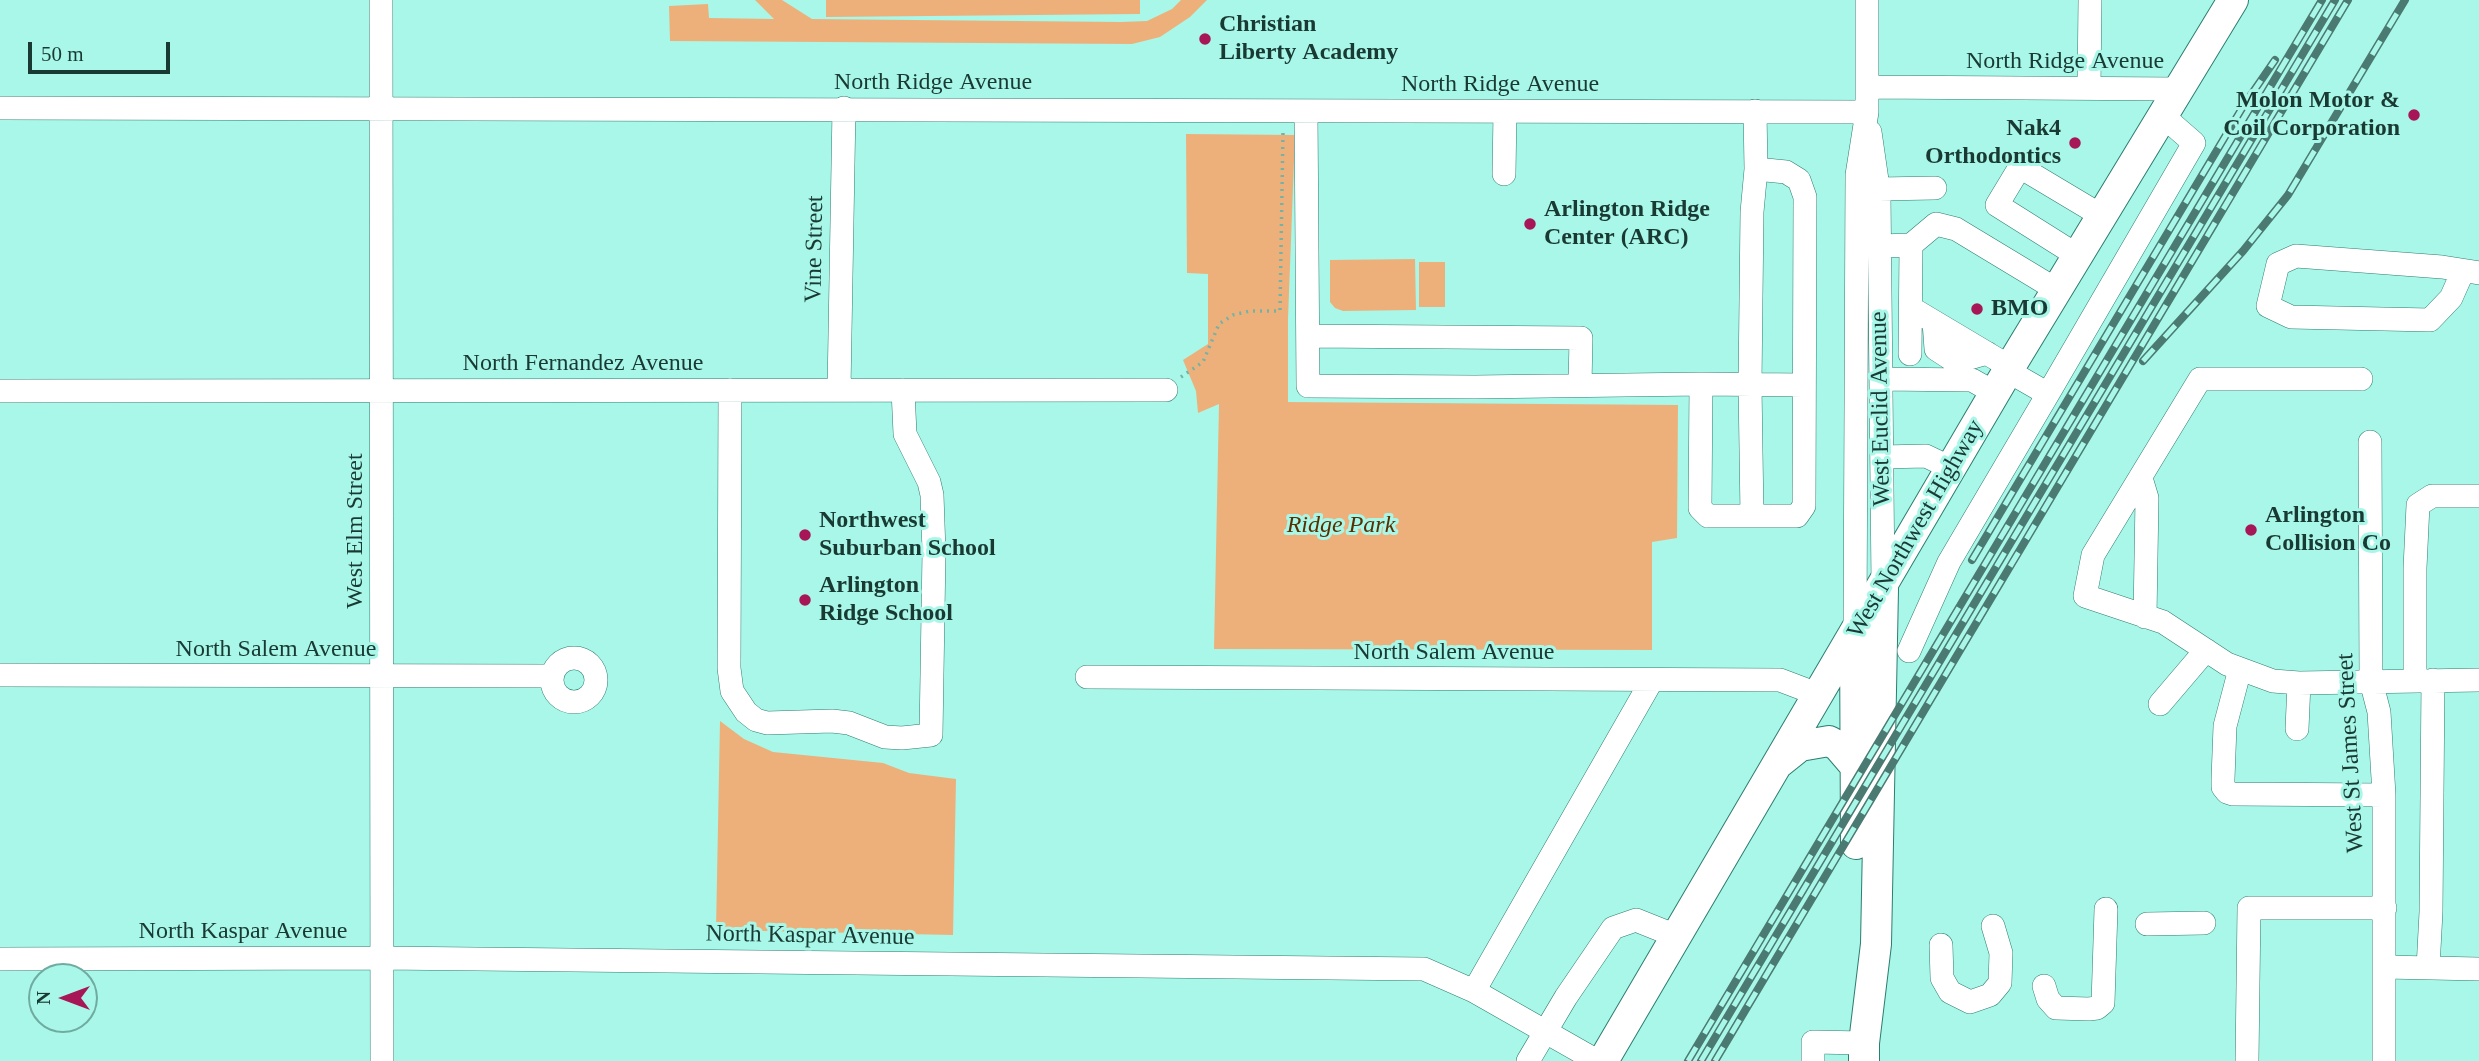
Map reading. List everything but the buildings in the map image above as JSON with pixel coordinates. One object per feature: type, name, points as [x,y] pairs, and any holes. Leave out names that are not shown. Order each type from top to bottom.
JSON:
[{"type":"main road","name":"West Northwest Highway","points":[[1604,1061],[1951,468],[2000,371],[2057,290],[2233,0]]},
{"type":"main road","name":"West Euclid Avenue","points":[[1864,1052],[1876,944],[1883,585]]},
{"type":"main road","name":"West Euclid Avenue","points":[[1855,633],[1854,963],[1864,1052]]},
{"type":"main road","points":[[1777,764],[1800,746],[1829,741],[1838,746],[1856,767]]},
{"type":"street","name":"West Elm Street","points":[[381,0],[382,1061]]},
{"type":"street","name":"West Euclid Avenue","points":[[1867,0],[1867,111],[1879,189],[1883,585]]},
{"type":"street","points":[[2089,88],[2090,0]]},
{"type":"street","name":"North Ridge Avenue","points":[[1867,87],[2180,89]]},
{"type":"street","name":"North Ridge Avenue","points":[[0,108],[844,108],[1306,120],[1504,111],[1867,111]]},
{"type":"street","name":"Vine Street","points":[[839,390],[844,108]]},
{"type":"street","points":[[1504,111],[1504,174]]},
{"type":"street","points":[[1752,516],[1752,212],[1756,169],[1755,111]]},
{"type":"street","name":"West Euclid Avenue","points":[[1855,633],[1857,174],[1867,111]]},
{"type":"street","points":[[1909,652],[1949,562],[2194,143],[2163,116]]},
{"type":"street","points":[[1306,120],[1308,386],[1804,385]]},
{"type":"street","points":[[2078,256],[1997,205],[2020,167],[2102,216]]},
{"type":"street","points":[[1701,384],[1700,508],[1708,516],[1797,516],[1804,506],[1805,198],[1799,180],[1786,172],[1756,169]]},
{"type":"street","points":[[1879,189],[1935,188]]},
{"type":"street","points":[[1880,246],[1912,245],[1936,224],[1956,229],[2057,290]]},
{"type":"street","points":[[1910,354],[1912,245]]},
{"type":"street","points":[[2296,256],[2442,267],[2471,272],[2430,320],[2291,317],[2268,306],[2278,264],[2296,256]]},
{"type":"street","points":[[1910,308],[1934,322],[2000,371],[2048,394]]},
{"type":"street","points":[[1308,336],[1581,338],[1580,385]]},
{"type":"street","points":[[1881,379],[1972,380],[2000,371]]},
{"type":"street","points":[[2361,379],[2200,379],[2093,555],[2085,596],[2163,622],[2227,664],[2273,681],[2299,683],[2479,680]]},
{"type":"street","points":[[730,390],[729,668],[732,691],[746,712],[756,720],[767,723],[849,723],[885,737],[902,738],[932,735],[934,565],[932,495],[929,482],[905,434],[902,390]]},
{"type":"street","name":"North Fernandez Avenue","points":[[0,391],[1166,390]]},
{"type":"street","name":"West St James Street","points":[[2370,442],[2371,681],[2379,712],[2384,795],[2384,1061]]},
{"type":"street","points":[[1882,457],[1926,456],[1951,468]]},
{"type":"street","points":[[2141,478],[2147,498],[2146,617]]},
{"type":"street","points":[[2428,968],[2431,912],[2424,680],[2415,568],[2418,505],[2432,496],[2479,496]]},
{"type":"street","points":[[2160,704],[2206,650]]},
{"type":"street","points":[[2239,668],[2225,726],[2223,779],[2227,792],[2384,795]]},
{"type":"street","name":"North Salem Avenue","points":[[0,675],[552,676]]},
{"type":"street","name":"North Salem Avenue","points":[[1087,677],[1780,680],[1817,694]]},
{"type":"street","points":[[1474,991],[1652,680]]},
{"type":"street","points":[[2297,729],[2299,683]]},
{"type":"street","points":[[2246,1061],[2249,908],[2385,908]]},
{"type":"street","points":[[2044,986],[2048,999],[2056,1007],[2097,1009],[2103,1003],[2106,909]]},
{"type":"street","points":[[1528,1061],[1613,928],[1636,920],[1676,936]]},
{"type":"street","points":[[2147,924],[2204,923]]},
{"type":"street","points":[[1941,944],[1942,978],[1950,992],[1970,1002],[1990,995],[2000,983],[2001,953],[1993,926]]},
{"type":"street","name":"North Kaspar Avenue","points":[[0,959],[382,958],[1424,969],[1474,991],[1597,1061]]},
{"type":"street","points":[[2385,967],[2479,969]]},
{"type":"street","points":[[1813,1061],[1813,1042],[1828,1042],[1864,1052]]},
{"type":"path","points":[[1166,390],[1203,362],[1219,324],[1233,315],[1250,311],[1280,311],[1283,128],[1306,120]]},
{"type":"green space","points":[[755,0],[782,0],[812,19],[1121,22],[1147,21],[1172,9],[1181,0],[1207,0],[1190,17],[1160,37],[1132,44],[670,41],[669,6],[708,4],[709,18],[774,19]]},
{"type":"green space","points":[[826,0],[1140,0],[1140,14],[826,17]]},
{"type":"green space","name":"Ridge Park","points":[[1186,134],[1295,135],[1288,319],[1288,402],[1678,405],[1677,538],[1652,542],[1652,650],[1214,649],[1219,404],[1198,413],[1196,391],[1183,360],[1208,344],[1208,274],[1187,273]]},
{"type":"green space","points":[[1415,259],[1416,310],[1343,311],[1330,302],[1330,260]]},
{"type":"green space","points":[[1419,262],[1445,262],[1445,307],[1419,307]]},
{"type":"green space","points":[[720,721],[744,739],[773,752],[883,763],[909,773],[956,779],[953,935],[716,930]]},
{"type":"railway","points":[[1688,1061],[2322,0]]},
{"type":"railway","points":[[1701,1061],[2335,0]]},
{"type":"railway","points":[[1715,1061],[2348,0]]},
{"type":"railway","points":[[2143,361],[2243,251],[2288,195],[2405,0]]},
{"type":"railway","points":[[1972,560],[2244,105],[2275,60]]},
{"type":"place","name":"Christian Liberty Academy","points":[[1205,39]]},
{"type":"place","name":"Molon Motor & Coil Corporation","points":[[2414,115]]},
{"type":"place","name":"Nak4 Orthodontics","points":[[2075,143]]},
{"type":"place","name":"Arlington Ridge Center (ARC)","points":[[1530,224]]},
{"type":"place","name":"BMO","points":[[1977,309]]},
{"type":"place","name":"Arlington Collision Co","points":[[2251,530]]},
{"type":"place","name":"Northwest Suburban School","points":[[805,535]]},
{"type":"place","name":"Arlington Ridge School","points":[[805,600]]}]
